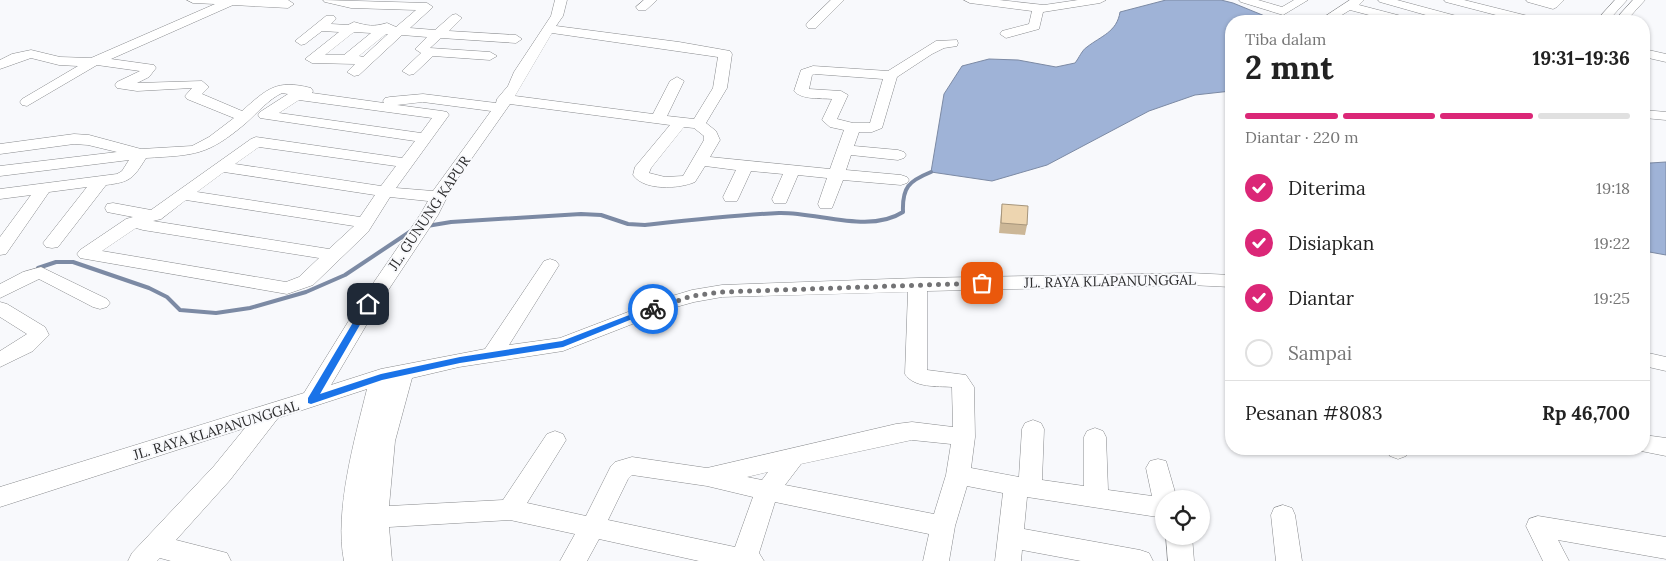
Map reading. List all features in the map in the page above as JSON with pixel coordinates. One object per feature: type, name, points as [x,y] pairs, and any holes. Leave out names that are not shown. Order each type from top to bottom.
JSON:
[{"type":"street","points":[[193,0],[288,4]]},
{"type":"street","points":[[329,0],[351,4],[411,7],[431,4]]},
{"type":"street","name":"JL. GUNUNG KAPUR","points":[[311,400],[368,304],[429,215],[445,184],[485,131],[501,104],[515,86],[521,72],[557,16],[562,0]]},
{"type":"street","points":[[812,25],[838,0]]},
{"type":"street","points":[[970,0],[1038,9],[1051,9],[1100,0]]},
{"type":"street","points":[[1245,0],[1283,11],[1302,0]]},
{"type":"street","points":[[1384,0],[1438,15]]},
{"type":"street","points":[[1450,0],[1509,15]]},
{"type":"street","points":[[1464,0],[1521,15]]},
{"type":"street","points":[[1532,0],[1553,5],[1558,0]]},
{"type":"street","points":[[1607,15],[1621,0]]},
{"type":"street","points":[[1625,15],[1639,0]]},
{"type":"street","points":[[27,102],[95,62],[232,1]]},
{"type":"street","points":[[1334,15],[1354,3],[1376,15]]},
{"type":"street","points":[[300,41],[351,4]]},
{"type":"street","points":[[354,72],[431,4]]},
{"type":"street","points":[[369,60],[312,59],[380,5]]},
{"type":"street","points":[[347,59],[411,7]]},
{"type":"street","points":[[1006,34],[1035,26],[1038,9]]},
{"type":"street","points":[[456,18],[420,50],[490,56]]},
{"type":"street","points":[[320,27],[516,40]]},
{"type":"street","points":[[548,28],[725,54],[720,88],[698,124]]},
{"type":"street","points":[[841,95],[806,93],[800,90],[806,73],[808,71],[891,75],[927,51],[942,44],[952,43]]},
{"type":"street","points":[[409,72],[430,52]]},
{"type":"street","points":[[0,65],[17,56],[30,54],[60,61],[95,62],[149,68],[144,74],[122,85],[152,87],[187,84],[202,87],[192,96],[207,99],[230,112],[244,116]]},
{"type":"street","points":[[1650,54],[1665,56]]},
{"type":"street","points":[[847,72],[841,95],[829,120],[835,124],[853,127],[872,128],[877,125],[891,75]]},
{"type":"street","points":[[187,84],[202,73]]},
{"type":"street","points":[[658,118],[677,81]]},
{"type":"street","points":[[0,171],[199,149],[274,91],[282,89],[388,102],[423,98],[658,118],[698,124],[709,130],[713,136],[701,160],[689,179],[684,182],[655,180],[641,175],[644,167],[680,122]]},
{"type":"street","points":[[256,142],[155,215],[132,223],[86,254],[287,288],[306,281],[364,223],[442,115],[296,95],[265,115],[425,138]]},
{"type":"street","points":[[1650,115],[1666,116]]},
{"type":"street","points":[[826,204],[853,127]]},
{"type":"street","points":[[0,149],[74,140],[89,140],[141,154]]},
{"type":"street","points":[[240,140],[406,163]]},
{"type":"street","points":[[844,150],[898,155]]},
{"type":"street","points":[[0,194],[124,177],[141,154]]},
{"type":"street","points":[[701,160],[792,171],[901,180]]},
{"type":"street","points":[[731,197],[746,166]]},
{"type":"street","points":[[221,168],[385,192],[438,197]]},
{"type":"street","points":[[780,199],[792,171]]},
{"type":"street","points":[[52,243],[101,180]]},
{"type":"street","points":[[0,250],[44,188]]},
{"type":"street","points":[[183,195],[364,223]]},
{"type":"street","points":[[113,208],[144,214],[143,224],[333,255]]},
{"type":"street","points":[[492,355],[550,265]]},
{"type":"street","points":[[0,292],[30,276],[41,273],[100,303]]},
{"type":"street","name":"JL. RAYA KLAPANUNGGAL","points":[[0,497],[392,375],[492,355],[563,344],[669,303],[699,295],[769,289],[858,288],[918,284],[1190,280],[1225,282]]},
{"type":"street","points":[[918,284],[916,374],[922,377],[955,379],[961,382],[963,387],[964,437],[958,475],[943,526],[936,561]]},
{"type":"street","points":[[0,360],[26,346],[39,335],[38,332],[5,316]]},
{"type":"street","points":[[1650,360],[1666,364]]},
{"type":"street","points":[[379,561],[377,517],[381,450],[392,375]]},
{"type":"street","points":[[357,561],[354,556],[354,533],[360,478],[370,423],[392,375]]},
{"type":"street","points":[[148,553],[222,473],[269,414]]},
{"type":"street","points":[[1033,429],[1023,487],[1009,549],[1140,561]]},
{"type":"street","points":[[707,477],[904,432],[964,437]]},
{"type":"street","points":[[1095,437],[1096,498]]},
{"type":"street","points":[[510,510],[555,440]]},
{"type":"street","points":[[1650,445],[1666,447]]},
{"type":"street","points":[[377,517],[510,510],[746,560],[767,491],[794,456]]},
{"type":"street","points":[[573,561],[592,528],[619,473],[628,466],[707,477],[767,491],[943,526]]},
{"type":"street","points":[[1158,468],[1163,490]]},
{"type":"street","points":[[958,475],[1023,487],[1155,507]]},
{"type":"street","points":[[1283,515],[1289,561]]},
{"type":"street","points":[[1556,561],[1538,526],[1666,548]]},
{"type":"street","points":[[1180,545],[1181,561]]},
{"type":"street","points":[[148,553],[218,561]]},
{"type":"water","points":[[1166,0],[1221,0],[1262,15],[1225,15],[1225,92],[1195,95],[1149,111],[1047,165],[992,181],[931,172],[944,94],[962,66],[989,59],[1018,60],[1056,67],[1075,63],[1085,48],[1112,29],[1120,12]]},
{"type":"water","points":[[1666,162],[1666,255],[1650,252],[1650,163]]},
{"type":"building","points":[[1002,204],[1028,206],[1027,225],[1001,223]]},
{"type":"waterway","points":[[427,226],[451,222],[581,214],[601,215],[628,224],[645,225],[779,213],[859,222],[875,221],[890,218],[903,212],[904,196],[908,186],[931,172]]},
{"type":"waterway","points":[[38,268],[56,262],[73,262],[149,288],[167,297],[180,310],[216,313],[250,308],[306,292],[345,275],[411,231]]},
{"type":"way so far","points":[[653,309],[692,296],[722,292],[982,283]]},
{"type":"route","points":[[368,304],[311,400],[381,377],[460,360],[563,344],[653,309]]}]
